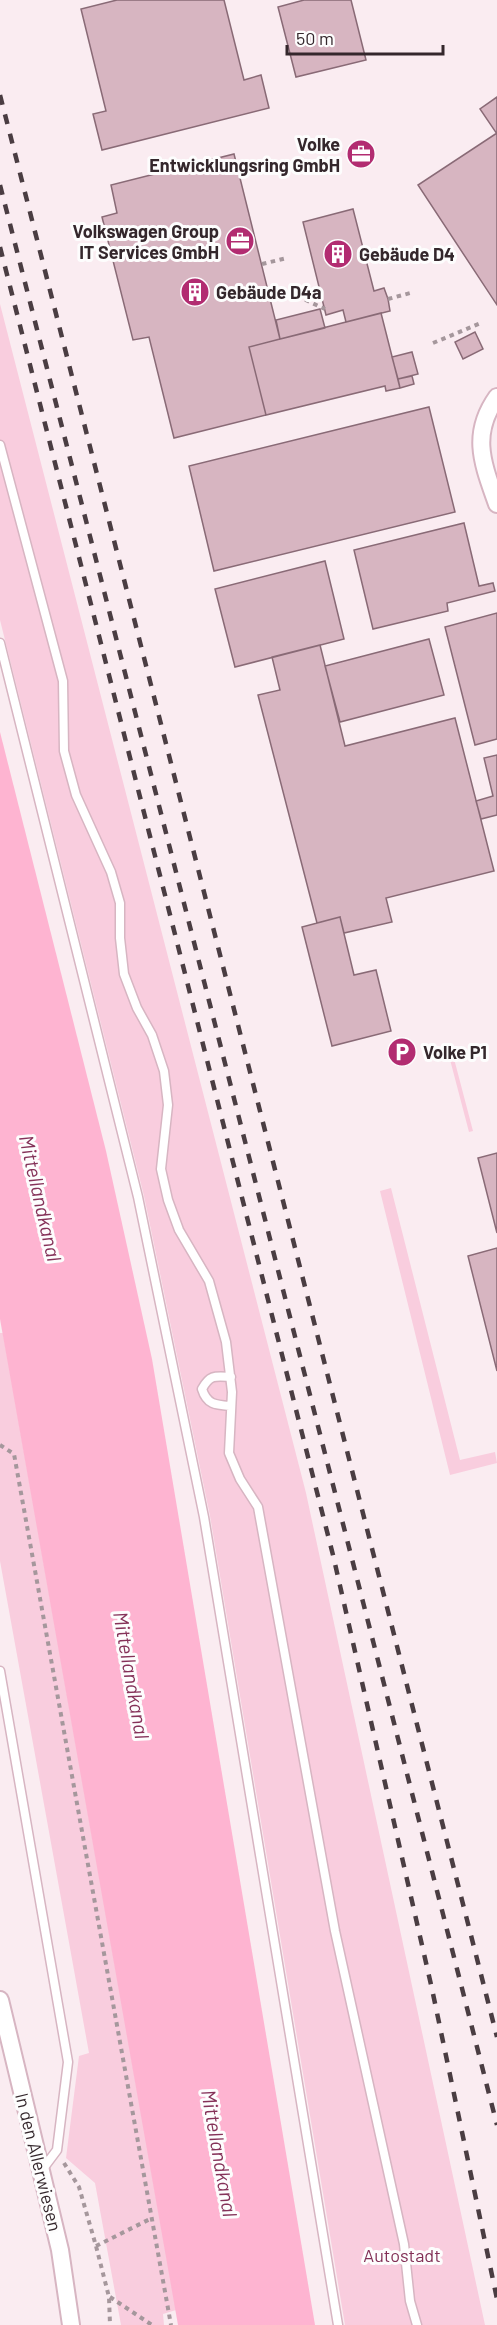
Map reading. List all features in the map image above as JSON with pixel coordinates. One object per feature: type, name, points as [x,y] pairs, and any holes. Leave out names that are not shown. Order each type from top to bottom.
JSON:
[{"type":"street","points":[[497,397],[485,417],[481,450],[497,504]]},
{"type":"street","name":"In den Allerwiesen","points":[[0,2000],[5,2048],[42,2170],[60,2250],[71,2325]]},
{"type":"lane","points":[[0,445],[63,681],[64,752],[76,795],[111,872],[120,903],[120,938],[124,974],[137,1008],[152,1035],[164,1071],[168,1105],[161,1168],[168,1200],[179,1230],[209,1281],[226,1341],[231,1377],[229,1453],[240,1479],[258,1507],[335,1931],[404,2244],[410,2301],[417,2325]]},
{"type":"lane","points":[[0,643],[138,1197],[204,1517],[338,2325]]},
{"type":"lane","points":[[231,1377],[216,1376],[207,1380],[202,1389],[205,1398],[213,1404],[231,1406]]},
{"type":"lane","points":[[0,1671],[68,2062],[57,2150],[42,2170]]},
{"type":"path","points":[[262,264],[287,258]]},
{"type":"path","points":[[388,299],[414,292]]},
{"type":"path","points":[[297,296],[325,309]]},
{"type":"path","points":[[433,344],[481,323]]},
{"type":"path","points":[[0,1445],[14,1454],[150,2219],[171,2325]]},
{"type":"path","points":[[57,2150],[79,2187],[109,2297],[110,2325]]},
{"type":"path","points":[[96,2246],[150,2219]]},
{"type":"path","points":[[109,2297],[153,2325]]},
{"type":"green space","name":"Autostadt","points":[[0,304],[306,1493],[485,2325],[345,2325],[210,1516],[144,1196],[0,620]]},
{"type":"green space","points":[[452,1051],[473,1131],[469,1132],[448,1052]]},
{"type":"green space","points":[[391,1188],[460,1460],[495,1452],[497,1463],[450,1475],[380,1191]]},
{"type":"green space","points":[[0,1333],[3,1333],[176,2310],[163,2314],[164,2325],[121,2325],[95,2183],[66,2158],[79,2056],[89,2053],[0,1561]]},
{"type":"water","name":"Mittellandkanal","points":[[0,732],[106,1151],[152,1359],[315,2325],[178,2325],[0,1319]]},
{"type":"building","points":[[117,0],[224,0],[244,80],[261,75],[269,108],[102,150],[93,114],[106,111],[81,9]]},
{"type":"building","points":[[304,0],[351,0],[366,60],[296,77],[278,7]]},
{"type":"building","points":[[497,97],[497,134],[480,109]]},
{"type":"building","points":[[497,133],[497,305],[418,185]]},
{"type":"building","name":"Gebäude D4a","points":[[234,154],[280,339],[249,347],[266,415],[174,438],[149,337],[133,340],[102,217],[117,213],[111,185]]},
{"type":"building","name":"Gebäude D4","points":[[353,209],[374,291],[384,288],[390,311],[346,322],[343,310],[326,315],[303,222]]},
{"type":"building","points":[[320,309],[325,328],[280,339],[276,320]]},
{"type":"building","points":[[381,313],[400,388],[386,391],[385,386],[266,415],[249,347]]},
{"type":"building","points":[[475,332],[483,349],[463,359],[455,342]]},
{"type":"building","points":[[412,352],[418,374],[398,379],[392,357]]},
{"type":"building","points":[[412,376],[414,384],[400,388],[398,379]]},
{"type":"building","points":[[429,407],[455,512],[214,571],[189,466]]},
{"type":"building","points":[[464,523],[479,586],[493,583],[495,591],[447,603],[448,611],[373,629],[354,550]]},
{"type":"building","points":[[325,561],[344,639],[235,667],[215,589]]},
{"type":"building","points":[[497,613],[497,739],[475,745],[445,627]]},
{"type":"building","points":[[429,639],[444,695],[340,722],[325,666]]},
{"type":"building","points":[[320,645],[345,746],[455,718],[494,871],[386,898],[392,922],[344,933],[340,917],[317,923],[258,695],[280,690],[272,657]]},
{"type":"building","points":[[497,755],[497,815],[481,819],[476,801],[493,796],[484,758]]},
{"type":"building","points":[[340,917],[354,975],[376,970],[391,1031],[332,1046],[302,927]]},
{"type":"building","points":[[497,1153],[497,1233],[478,1158]]},
{"type":"building","points":[[497,1248],[497,1371],[468,1256]]},
{"type":"railway","points":[[0,95],[497,2037]]},
{"type":"railway","points":[[0,185],[497,2125]]},
{"type":"railway","points":[[0,247],[333,1555],[432,1989],[497,2299]]},
{"type":"place","name":"Volke Entwicklungsring GmbH","points":[[361,154]]},
{"type":"place","name":"Volkswagen Group IT Services GmbH","points":[[240,241]]},
{"type":"place","name":"Gebäude D4","points":[[338,254]]},
{"type":"place","name":"Gebäude D4a","points":[[195,292]]},
{"type":"place","name":"Volke P1","points":[[402,1052]]}]
